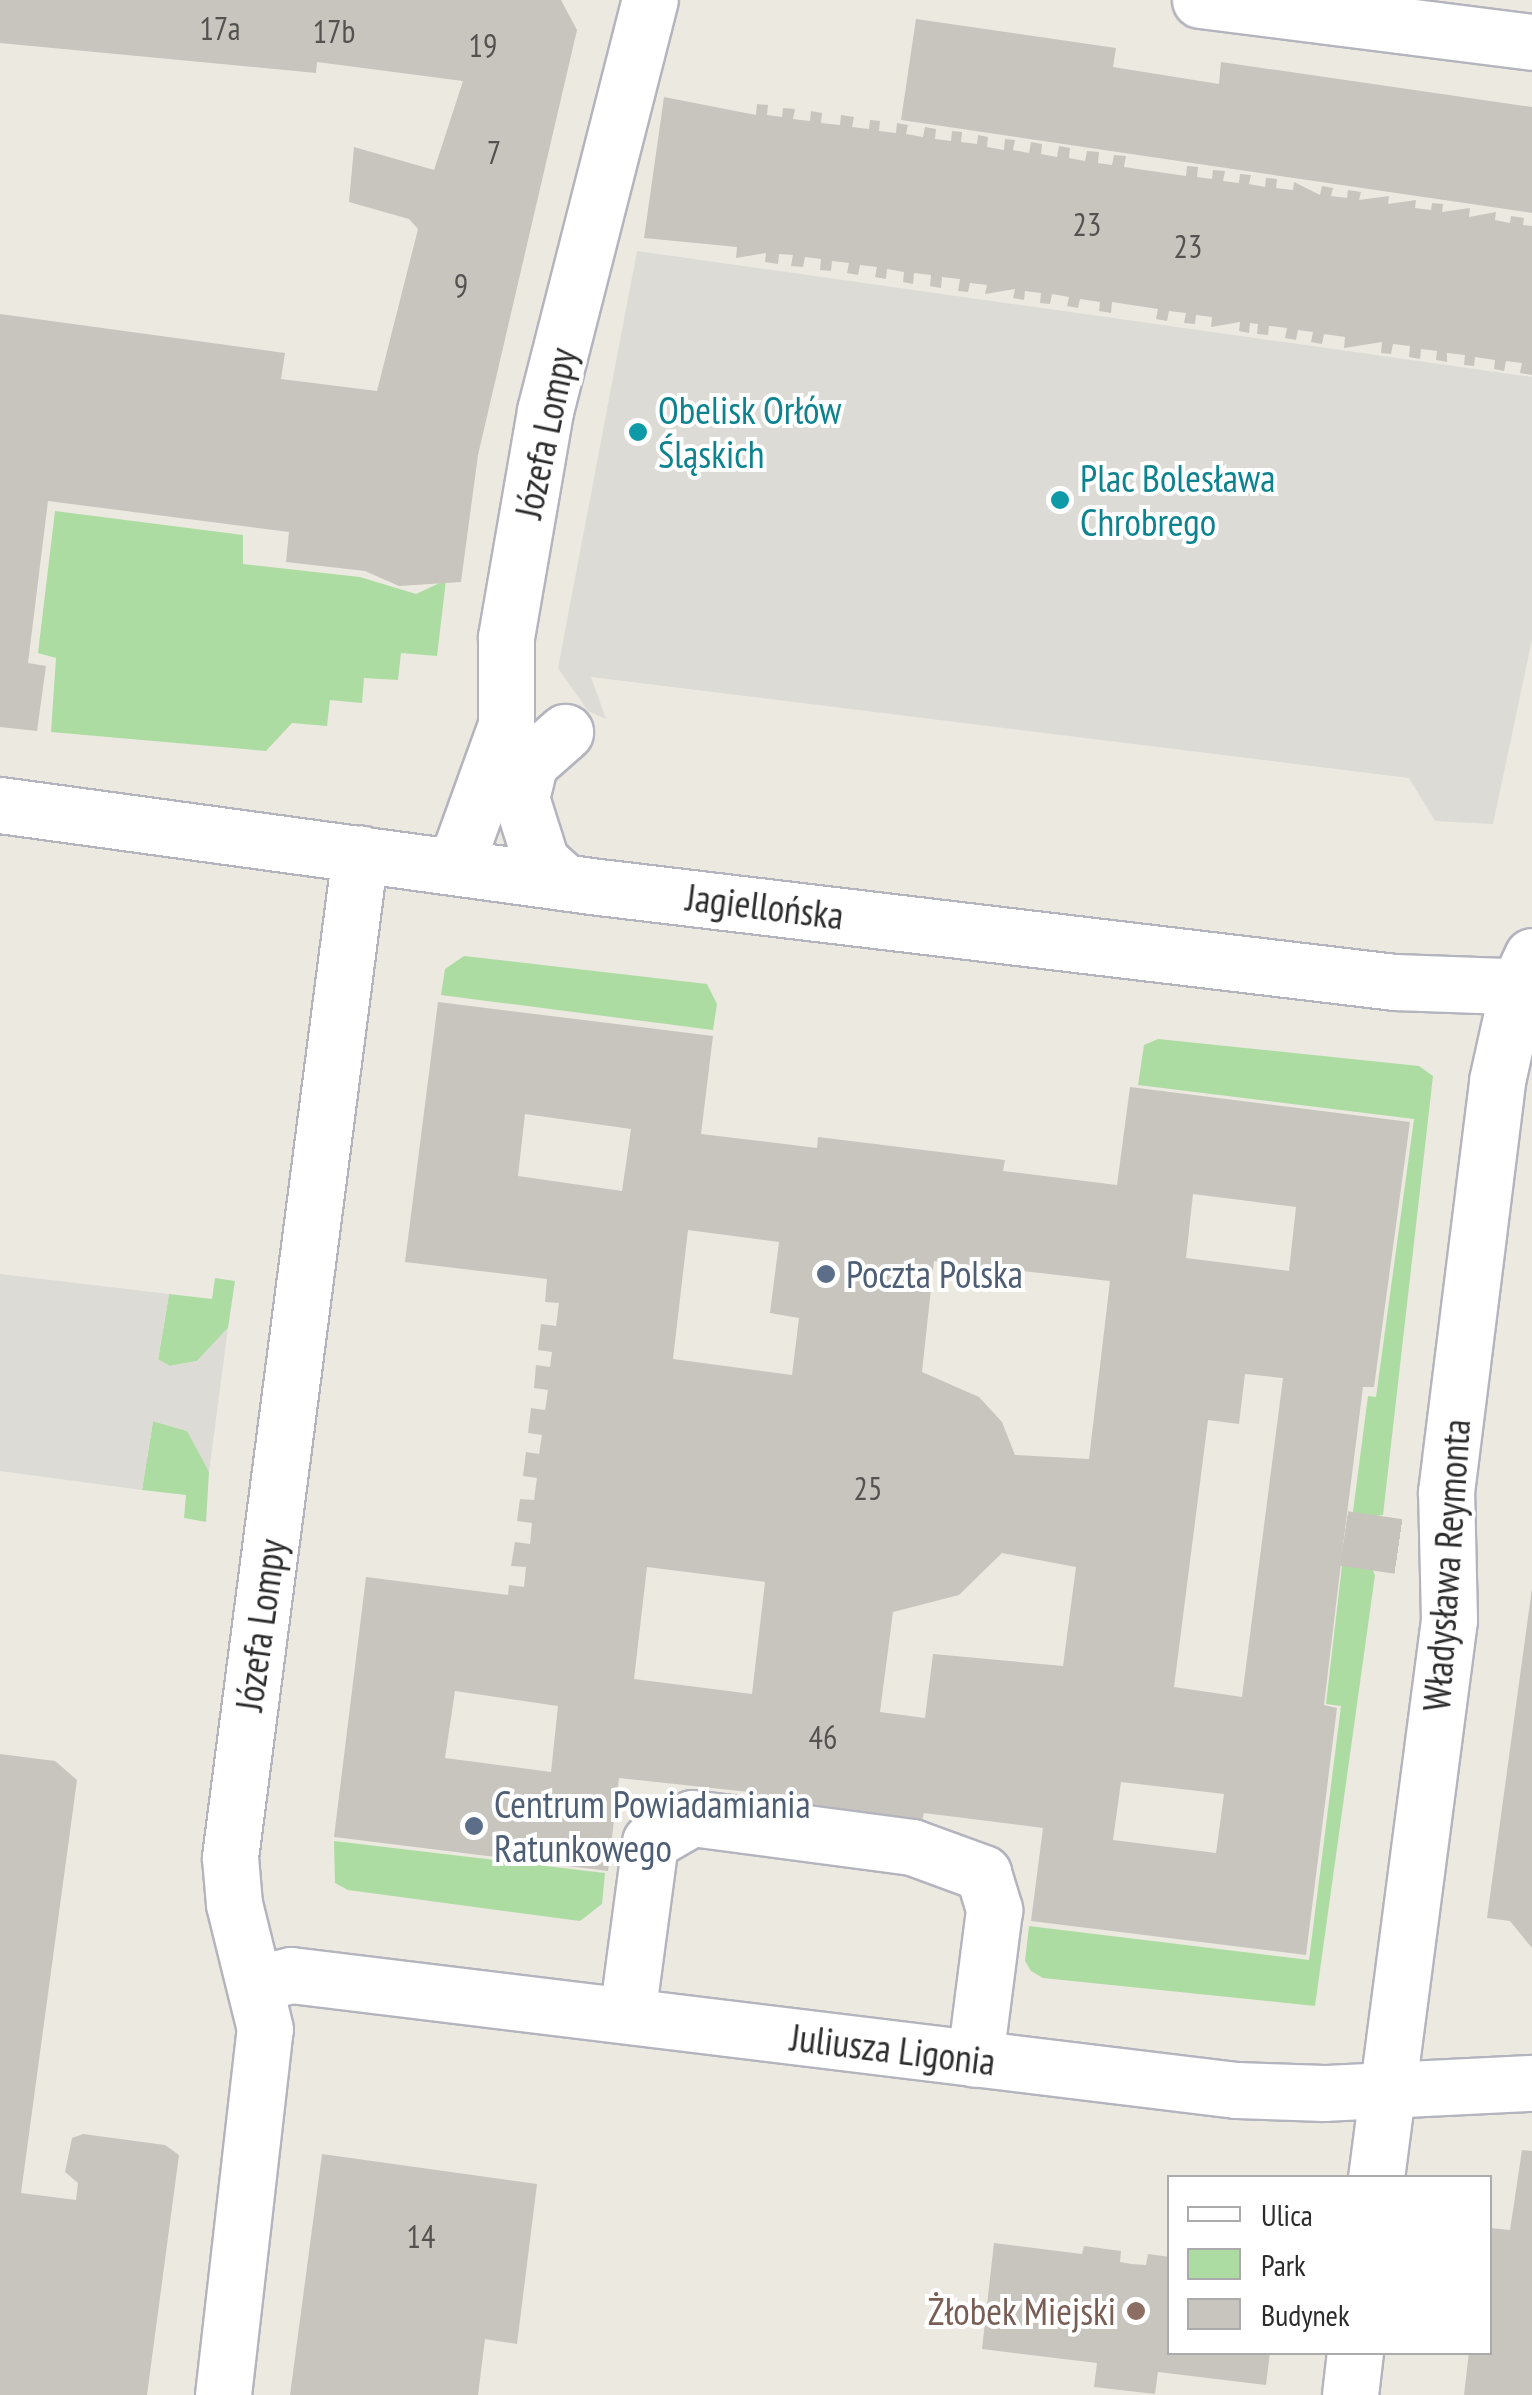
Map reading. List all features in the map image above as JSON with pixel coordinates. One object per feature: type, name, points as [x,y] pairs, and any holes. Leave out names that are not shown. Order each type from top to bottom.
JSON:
[{"type":"street","name":"Józefa Lompy","points":[[456,866],[506,725],[506,637],[545,412],[650,0]]},
{"type":"street","points":[[1200,0],[1331,8],[1532,42]]},
{"type":"street","points":[[563,882],[542,861],[520,798],[530,763],[565,732]]},
{"type":"street","name":"Jagiellońska","points":[[0,805],[563,882],[1394,982],[1527,976]]},
{"type":"street","name":"Józefa Lompy","points":[[224,2395],[265,2075],[257,1983],[234,1904],[230,1857],[360,853]]},
{"type":"street","name":"Władysława Reymonta","points":[[1376,2175],[1448,1620],[1446,1492],[1498,1082],[1527,976]]},
{"type":"street","points":[[627,2015],[650,1842],[692,1818],[912,1847],[983,1873],[994,1910],[976,2059]]},
{"type":"street","name":"Juliusza Ligonia","points":[[257,1983],[291,1975],[1236,2090],[1324,2094],[1386,2086],[1532,2083]]},
{"type":"street","points":[[1350,2395],[1356,2355]]},
{"type":"green space","points":[[55,511],[243,535],[243,564],[360,577],[416,594],[446,580],[437,656],[401,653],[398,680],[364,678],[362,703],[330,700],[327,726],[292,723],[266,751],[51,732],[56,658],[38,653]]},
{"type":"green space","points":[[464,956],[707,984],[717,1004],[713,1030],[441,995],[445,969]]},
{"type":"green space","points":[[1158,1039],[1419,1066],[1433,1076],[1383,1515],[1352,1519],[1368,1396],[1376,1397],[1414,1119],[1138,1085],[1144,1045]]},
{"type":"green space","points":[[215,1278],[235,1281],[228,1328],[197,1361],[170,1366],[158,1360],[169,1294],[212,1299]]},
{"type":"green space","points":[[153,1421],[187,1431],[202,1449],[209,1472],[206,1522],[184,1518],[186,1495],[142,1490]]},
{"type":"green space","points":[[1343,1557],[1370,1564],[1375,1575],[1315,2006],[1043,1978],[1031,1971],[1025,1961],[1029,1926],[1309,1960],[1341,1706],[1326,1704]]},
{"type":"green space","points":[[334,1841],[605,1873],[602,1904],[580,1921],[348,1890],[335,1883]]},
{"type":"shaded area","name":"Plac Bolesława Chrobrego","points":[[637,251],[1532,377],[1532,640],[1493,824],[1435,821],[1409,778],[591,677],[606,719],[588,711],[558,668]]},
{"type":"shaded area","points":[[0,1274],[169,1294],[158,1359],[170,1366],[197,1361],[228,1328],[209,1472],[187,1431],[153,1421],[142,1490],[0,1471]]},
{"type":"building","points":[[0,0],[561,0],[577,30],[478,455],[461,582],[399,586],[365,571],[286,562],[289,532],[48,501],[28,663],[46,666],[37,731],[0,727],[0,314],[285,353],[281,379],[377,391],[418,229],[409,219],[349,202],[354,147],[434,170],[463,81],[317,62],[316,73],[0,43]]},
{"type":"building","points":[[916,19],[1116,48],[1113,67],[1219,84],[1221,62],[1532,107],[1532,213],[901,120]]},
{"type":"building","points":[[664,97],[756,115],[757,104],[768,105],[767,115],[782,117],[783,108],[795,109],[793,119],[810,121],[811,111],[822,113],[821,123],[840,125],[841,115],[854,117],[852,127],[869,129],[870,120],[880,121],[879,131],[896,133],[897,123],[908,125],[906,134],[923,137],[925,127],[936,129],[935,139],[951,141],[952,131],[962,132],[961,142],[977,144],[978,135],[988,137],[987,147],[1004,150],[1005,139],[1015,140],[1013,150],[1029,153],[1031,142],[1042,144],[1041,154],[1057,157],[1059,146],[1070,148],[1069,158],[1085,161],[1087,151],[1099,152],[1098,163],[1112,165],[1114,155],[1126,156],[1124,167],[1186,176],[1187,166],[1198,167],[1197,177],[1212,179],[1213,170],[1225,171],[1223,181],[1239,183],[1240,174],[1251,175],[1249,184],[1265,187],[1266,178],[1277,179],[1276,188],[1293,190],[1294,182],[1320,195],[1322,186],[1333,188],[1331,196],[1347,198],[1348,190],[1361,192],[1359,200],[1389,196],[1388,204],[1416,200],[1415,208],[1431,210],[1432,203],[1443,204],[1442,212],[1470,208],[1469,217],[1496,212],[1495,220],[1510,223],[1511,216],[1524,218],[1523,225],[1532,226],[1532,375],[1520,373],[1522,363],[1506,361],[1504,371],[1494,369],[1495,360],[1475,357],[1474,366],[1464,365],[1465,355],[1447,353],[1447,362],[1436,360],[1437,351],[1421,349],[1420,359],[1409,357],[1410,346],[1393,344],[1391,354],[1381,353],[1382,342],[1344,348],[1345,337],[1324,334],[1322,344],[1311,342],[1313,332],[1298,330],[1296,340],[1285,338],[1287,328],[1269,326],[1268,335],[1257,334],[1258,324],[1250,323],[1249,333],[1239,331],[1240,322],[1211,327],[1212,317],[1196,315],[1195,324],[1184,323],[1186,313],[1169,311],[1167,321],[1156,319],[1158,309],[1112,302],[1111,313],[1099,311],[1100,302],[1080,299],[1078,308],[1067,306],[1069,297],[1052,294],[1050,304],[1040,303],[1041,293],[1025,291],[1024,300],[1013,298],[1015,289],[985,294],[987,285],[970,283],[968,292],[958,291],[960,279],[942,277],[941,288],[930,286],[931,275],[914,273],[913,284],[903,282],[904,272],[887,269],[886,279],[875,277],[877,267],[860,265],[858,275],[847,273],[849,263],[832,261],[831,271],[820,270],[821,259],[805,257],[803,267],[791,266],[793,255],[779,254],[778,264],[765,262],[766,253],[736,258],[737,247],[644,238]]},
{"type":"building","points":[[438,1002],[713,1036],[701,1134],[817,1148],[818,1137],[1005,1160],[1003,1171],[1117,1185],[1130,1087],[1410,1122],[1374,1387],[1363,1387],[1344,1538],[1324,1705],[1337,1708],[1306,1955],[1031,1921],[1043,1828],[924,1813],[921,1825],[747,1804],[749,1792],[619,1778],[608,1871],[334,1837],[366,1577],[508,1595],[509,1585],[524,1587],[526,1567],[511,1566],[515,1542],[530,1544],[532,1523],[517,1521],[520,1499],[534,1500],[537,1478],[523,1476],[526,1452],[539,1454],[542,1435],[528,1433],[531,1408],[545,1410],[548,1390],[534,1388],[536,1365],[550,1367],[552,1352],[538,1350],[541,1324],[556,1326],[559,1303],[545,1302],[547,1279],[405,1262]],"holes":[[[525,1114],[631,1129],[622,1191],[518,1176]],[[1193,1194],[1296,1207],[1289,1271],[1186,1258]],[[688,1230],[779,1242],[770,1313],[799,1318],[792,1375],[673,1359]],[[934,1261],[1110,1281],[1089,1459],[1015,1455],[1002,1422],[979,1397],[922,1372]],[[1245,1374],[1283,1378],[1242,1697],[1174,1687],[1208,1420],[1239,1424]],[[1002,1553],[1076,1567],[1063,1666],[933,1654],[925,1718],[880,1712],[893,1612],[959,1595]],[[647,1567],[765,1582],[752,1694],[634,1679]],[[455,1691],[558,1706],[551,1772],[445,1758]],[[1121,1782],[1224,1794],[1216,1853],[1113,1840]]]},
{"type":"building","points":[[1532,1588],[1532,1948],[1510,1921],[1487,1918]]},
{"type":"building","points":[[0,1754],[55,1761],[77,1780],[21,2193],[76,2200],[78,2183],[65,2172],[72,2138],[83,2134],[165,2145],[179,2155],[147,2395],[0,2395]]},
{"type":"building","points":[[1522,2150],[1532,2151],[1532,2395],[1464,2395],[1469,2355],[1492,2355],[1492,2228],[1510,2230]]},
{"type":"building","points":[[322,2154],[537,2184],[517,2344],[485,2339],[478,2395],[290,2395]]},
{"type":"building","points":[[994,2243],[1082,2254],[1084,2246],[1121,2251],[1120,2262],[1132,2264],[1146,2265],[1148,2254],[1167,2257],[1167,2355],[1270,2355],[1266,2385],[1158,2372],[1155,2394],[1094,2387],[1097,2363],[982,2349]]},
{"type":"tunnel","points":[[1344,1538],[1447,1553]]},
{"type":"place","name":"Obelisk Orłów Śląskich","points":[[638,432]]},
{"type":"place","name":"Plac Bolesława Chrobrego","points":[[1060,500]]},
{"type":"place","name":"Poczta Polska","points":[[826,1274]]},
{"type":"place","name":"Centrum Powiadamiania Ratunkowego","points":[[474,1826]]},
{"type":"place","name":"Żłobek Miejski","points":[[1136,2311]]}]
